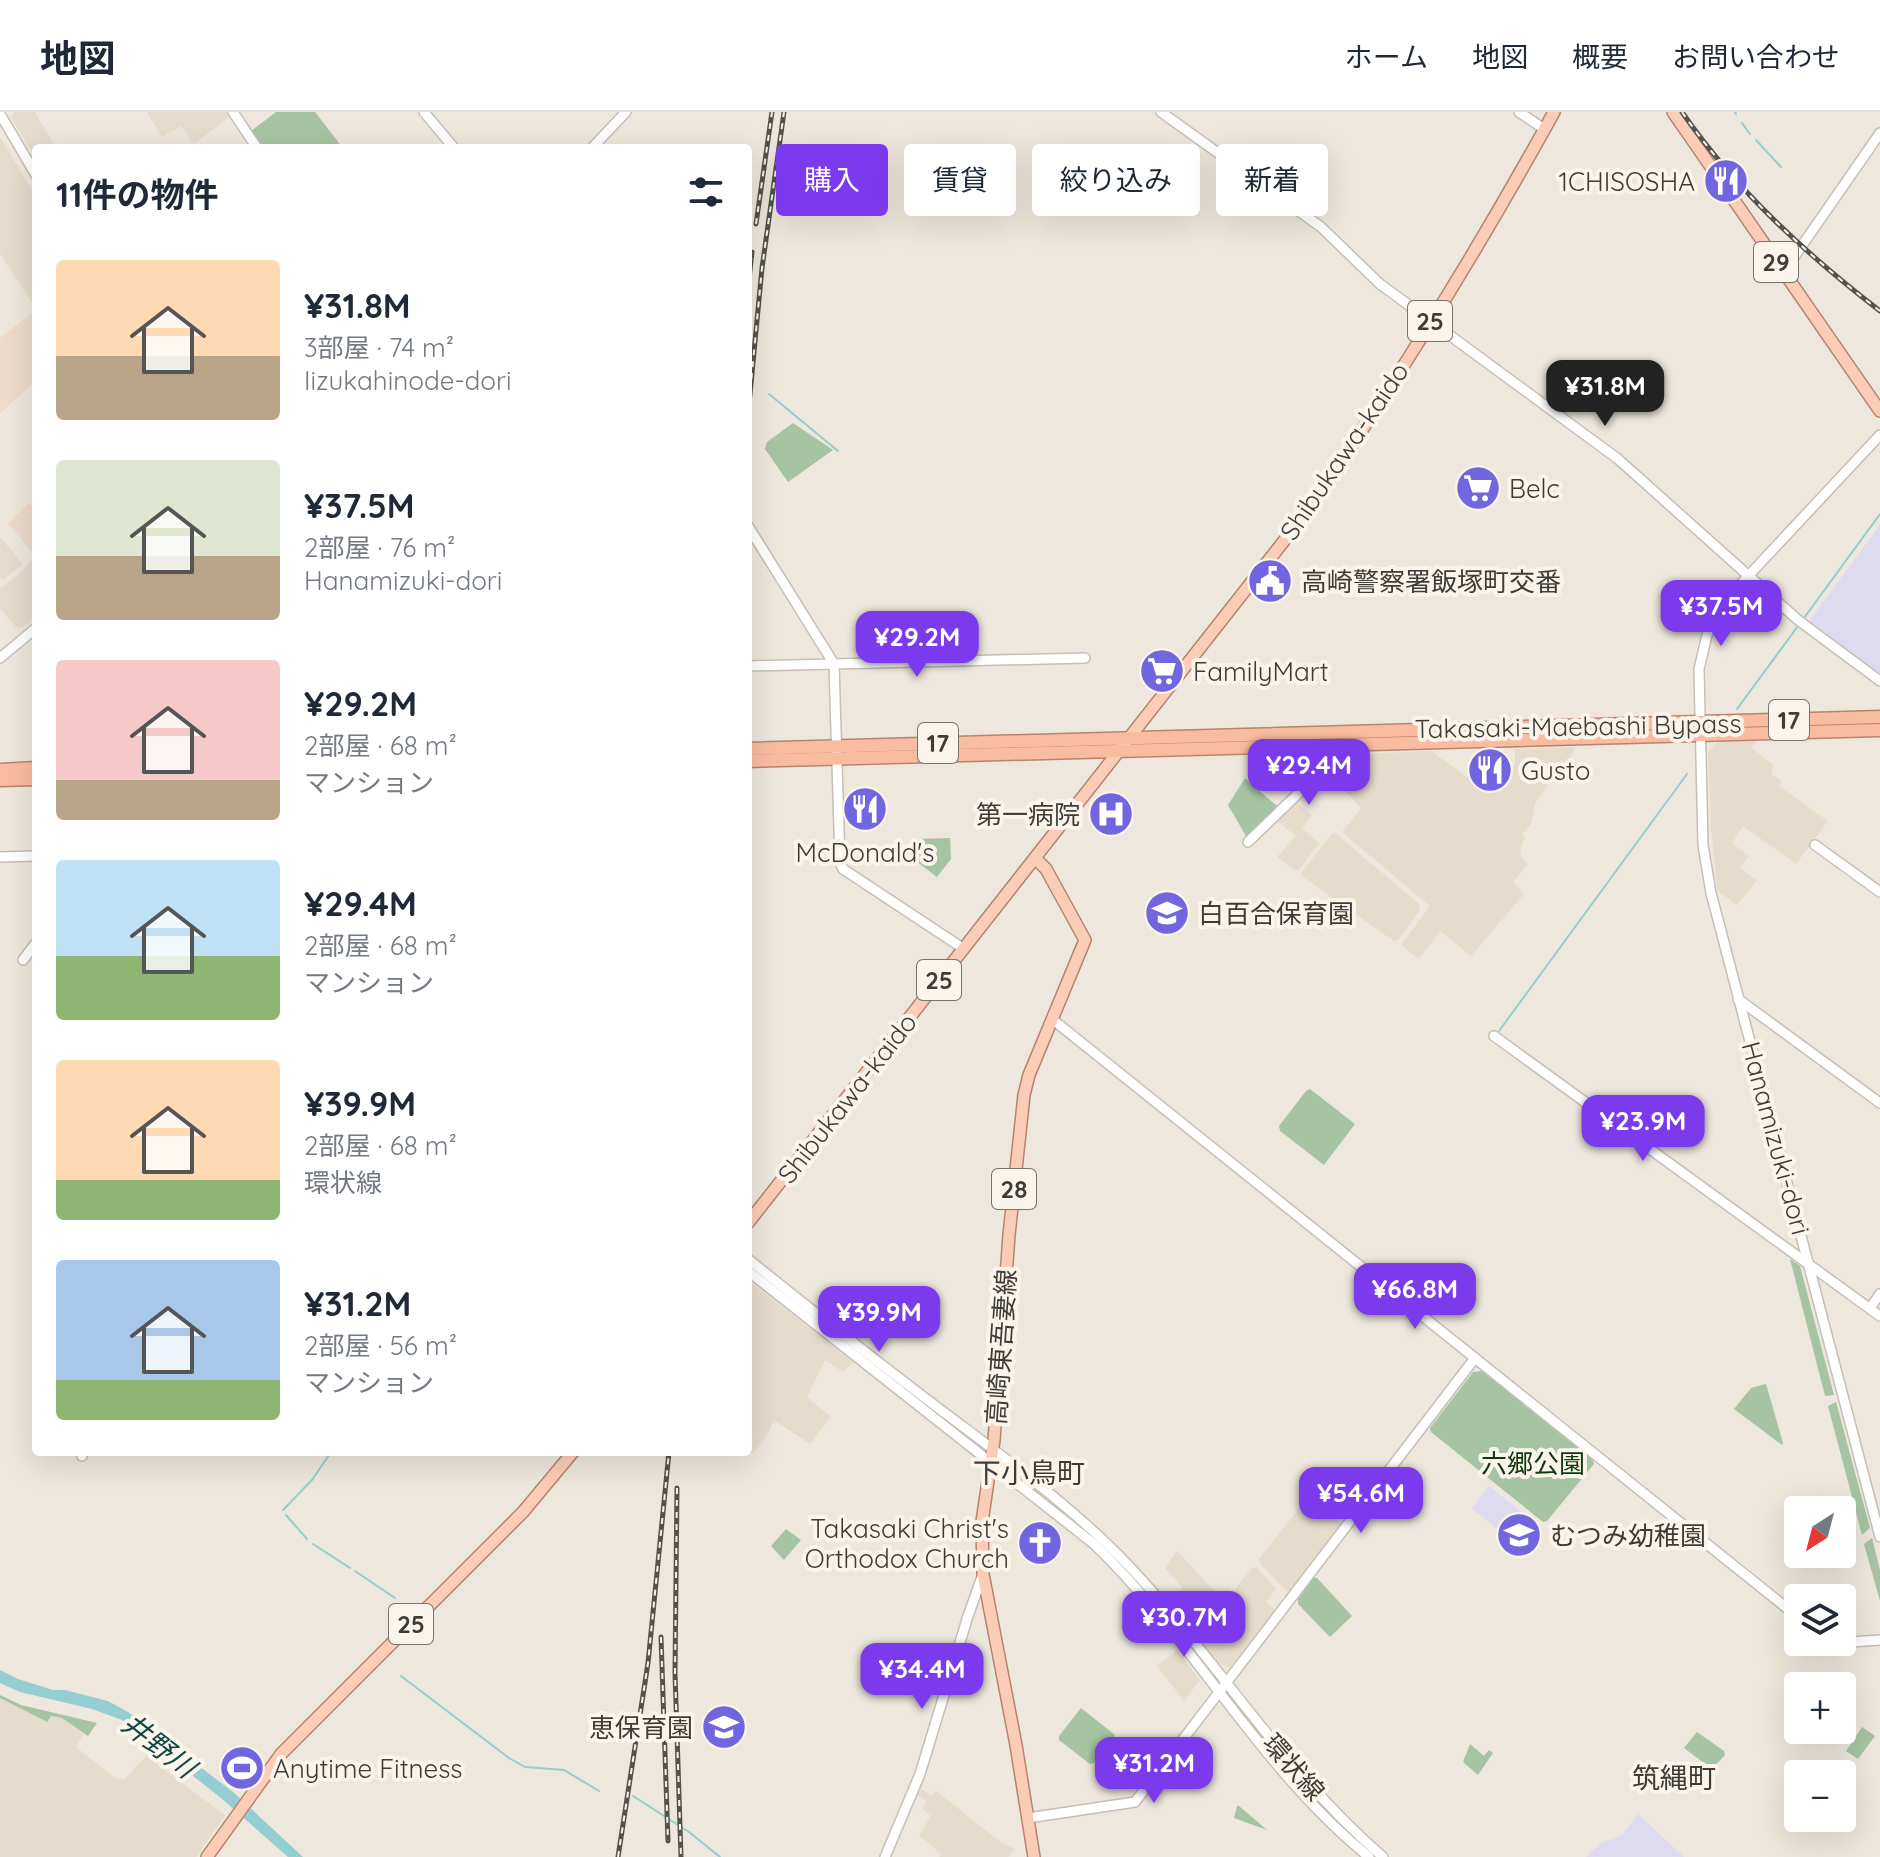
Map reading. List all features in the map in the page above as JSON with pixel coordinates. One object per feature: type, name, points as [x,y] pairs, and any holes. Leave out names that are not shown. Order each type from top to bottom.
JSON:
[{"type":"highway","name":"Takasaki-Maebashi Bypass","points":[[752,749],[1118,749],[1308,745],[1880,717]]},
{"type":"highway","name":"Takasaki-Maebashi Bypass","points":[[752,761],[837,751],[1129,737],[1699,728],[1880,730]]},
{"type":"highway","points":[[0,770],[32,768]]},
{"type":"highway","points":[[0,780],[32,779]]},
{"type":"main road","name":"Shibukawa-kaido","points":[[752,1218],[1309,509],[1349,452],[1431,321],[1554,112]]},
{"type":"main road","name":"29","points":[[1673,112],[1880,411]]},
{"type":"main road","name":"高崎東吾妻線","points":[[1034,1857],[983,1574],[982,1522],[992,1455],[1009,1235],[1024,1095],[1085,940],[1046,869],[1035,858]]},
{"type":"main road","name":"25","points":[[207,1857],[281,1754],[523,1512],[570,1456]]},
{"type":"street","points":[[233,112],[254,144]]},
{"type":"street","points":[[424,112],[451,144]]},
{"type":"street","points":[[596,144],[626,112]]},
{"type":"street","points":[[1161,112],[1321,227],[1380,284],[1618,459],[1811,631],[1880,681]]},
{"type":"street","points":[[1519,112],[1544,129]]},
{"type":"street","points":[[0,114],[32,168]]},
{"type":"street","points":[[1783,273],[1880,133]]},
{"type":"street","name":"Hanamizuki-dori","points":[[1880,435],[1723,603],[1707,635],[1699,669],[1703,845],[1711,893],[1880,1537]]},
{"type":"street","points":[[752,532],[834,664],[840,863],[843,869],[964,949]]},
{"type":"street","points":[[0,658],[32,631]]},
{"type":"street","points":[[752,666],[1085,658]]},
{"type":"street","points":[[1248,842],[1309,783],[1308,745]]},
{"type":"street","points":[[1815,845],[1880,892]]},
{"type":"street","points":[[0,857],[32,856]]},
{"type":"street","points":[[23,960],[32,948]]},
{"type":"street","points":[[1738,999],[1880,1103]]},
{"type":"street","points":[[1052,1019],[1784,1606]]},
{"type":"street","points":[[1494,1036],[1880,1316]]},
{"type":"street","name":"環状線","points":[[752,1262],[992,1455]]},
{"type":"street","name":"環状線","points":[[752,1274],[1065,1507],[1128,1565],[1296,1786],[1369,1857]]},
{"type":"street","points":[[1870,1308],[1880,1294]]},
{"type":"street","points":[[1028,1818],[1135,1802],[1475,1358]]},
{"type":"street","points":[[885,1857],[920,1774],[983,1574]]},
{"type":"street","points":[[1856,1640],[1880,1640]]},
{"type":"street","name":"環状線","points":[[1222,1687],[1333,1811],[1383,1857]]},
{"type":"shaded area","points":[[14,112],[35,112],[54,144],[32,144],[32,152],[11,117]]},
{"type":"shaded area","points":[[147,112],[229,113],[228,118],[194,144],[181,126],[162,137]]},
{"type":"shaded area","points":[[0,137],[32,190],[32,303],[0,254]]},
{"type":"shaded area","points":[[32,313],[32,385],[0,413],[0,338]]},
{"type":"shaded area","points":[[29,503],[32,506],[32,552],[8,523]]},
{"type":"shaded area","points":[[1880,525],[1880,674],[1809,621]]},
{"type":"shaded area","points":[[0,537],[23,564],[3,580],[0,576]]},
{"type":"shaded area","points":[[32,559],[32,619],[23,627],[16,627],[0,608],[0,588]]},
{"type":"shaded area","points":[[1756,741],[1752,748],[1773,765],[1771,774],[1782,781],[1779,786],[1828,821],[1796,864],[1743,826],[1732,843],[1749,856],[1740,868],[1757,880],[1737,905],[1718,891],[1711,828],[1708,752],[1718,742]]},
{"type":"shaded area","points":[[1575,747],[1567,766],[1551,780],[1535,804],[1531,824],[1522,834],[1525,838],[1520,855],[1528,864],[1513,882],[1524,894],[1471,956],[1440,931],[1419,959],[1401,945],[1430,906],[1342,832],[1361,809],[1335,778],[1357,754],[1431,751],[1489,793],[1515,764],[1515,749]]},
{"type":"shaded area","points":[[1296,802],[1312,815],[1302,828],[1319,843],[1299,870],[1277,857],[1296,836],[1276,820]]},
{"type":"shaded area","points":[[1335,833],[1419,904],[1420,910],[1398,940],[1394,941],[1303,877],[1301,873]]},
{"type":"shaded area","points":[[752,1284],[853,1362],[843,1372],[825,1360],[807,1397],[831,1417],[810,1444],[774,1420],[767,1436],[753,1454]]},
{"type":"shaded area","points":[[1489,1486],[1539,1526],[1524,1550],[1472,1509]]},
{"type":"shaded area","points":[[1308,1497],[1313,1497],[1340,1523],[1290,1591],[1286,1591],[1259,1559]]},
{"type":"shaded area","points":[[1177,1551],[1222,1599],[1228,1598],[1256,1567],[1276,1589],[1266,1602],[1275,1610],[1230,1667],[1219,1664],[1169,1600],[1183,1588],[1165,1568]]},
{"type":"shaded area","points":[[1177,1650],[1200,1680],[1184,1701],[1157,1666]]},
{"type":"shaded area","points":[[0,1698],[46,1722],[51,1716],[62,1718],[84,1734],[76,1747],[115,1778],[124,1780],[146,1756],[225,1815],[196,1857],[0,1857]]},
{"type":"shaded area","points":[[918,1787],[932,1796],[936,1791],[999,1841],[1015,1849],[1008,1857],[939,1857],[941,1854],[919,1835],[931,1816],[922,1809],[927,1801],[916,1795]]},
{"type":"shaded area","points":[[1638,1814],[1684,1857],[1586,1857],[1601,1843],[1622,1835]]},
{"type":"green space","points":[[276,112],[315,112],[340,144],[260,144],[251,131]]},
{"type":"green space","points":[[793,423],[833,450],[788,482],[765,449],[767,442]]},
{"type":"green space","points":[[1245,778],[1278,809],[1251,836],[1246,836],[1228,805]]},
{"type":"green space","points":[[950,838],[951,859],[937,877],[916,861],[915,839]]},
{"type":"green space","points":[[1310,1089],[1355,1124],[1324,1165],[1280,1131],[1279,1126]]},
{"type":"green space","points":[[1790,1259],[1800,1266],[1834,1395],[1825,1396]]},
{"type":"green space","name":"六郷公園","points":[[1482,1371],[1593,1460],[1594,1464],[1547,1521],[1543,1522],[1431,1432],[1430,1428],[1473,1372]]},
{"type":"green space","points":[[1766,1384],[1782,1445],[1734,1409],[1751,1388]]},
{"type":"green space","points":[[1836,1402],[1870,1528],[1862,1535],[1856,1512],[1856,1496],[1852,1496],[1828,1406]]},
{"type":"green space","points":[[786,1529],[801,1540],[784,1560],[771,1546]]},
{"type":"green space","points":[[1872,1538],[1880,1570],[1880,1601],[1864,1544]]},
{"type":"green space","points":[[1313,1578],[1317,1578],[1352,1616],[1330,1637],[1298,1604],[1298,1599]]},
{"type":"green space","points":[[0,1695],[21,1705],[97,1723],[88,1736],[62,1718],[51,1716],[47,1722],[0,1698]]},
{"type":"green space","points":[[1081,1708],[1115,1735],[1090,1764],[1059,1740]]},
{"type":"green space","points":[[1862,1727],[1875,1736],[1858,1759],[1846,1751],[1851,1744],[1856,1744],[1856,1736]]},
{"type":"green space","points":[[1697,1732],[1724,1751],[1725,1755],[1712,1769],[1684,1748]]},
{"type":"green space","points":[[1470,1744],[1484,1756],[1489,1750],[1493,1753],[1478,1775],[1463,1762]]},
{"type":"green space","points":[[1239,1806],[1267,1830],[1234,1818]]},
{"type":"water","name":"井野川","points":[[0,1670],[53,1690],[108,1701],[128,1712],[233,1792],[303,1857],[288,1857],[221,1798],[122,1720],[92,1709],[20,1692],[0,1683]]},
{"type":"waterway","points":[[1742,123],[1750,134]]},
{"type":"waterway","points":[[1756,140],[1781,167]]},
{"type":"waterway","points":[[769,394],[838,451]]},
{"type":"waterway","points":[[1804,618],[1880,514]]},
{"type":"waterway","points":[[1737,709],[1798,626]]},
{"type":"waterway","points":[[1499,1031],[1687,774]]},
{"type":"waterway","points":[[283,1510],[312,1480],[328,1456]]},
{"type":"waterway","points":[[286,1515],[307,1539]]},
{"type":"waterway","points":[[313,1544],[350,1568]]},
{"type":"waterway","points":[[355,1571],[395,1598]]},
{"type":"waterway","points":[[391,1637],[395,1604]]},
{"type":"waterway","points":[[401,1676],[509,1758],[525,1767],[564,1770],[599,1791]]},
{"type":"waterway","points":[[633,1796],[689,1832],[720,1857]]},
{"type":"railway","points":[[756,224],[772,112]]},
{"type":"railway","points":[[752,373],[762,268],[784,112]]},
{"type":"railway","points":[[1682,112],[1749,194],[1799,244],[1880,311]]},
{"type":"railway","points":[[618,1857],[648,1663],[669,1456]]},
{"type":"railway","points":[[677,1488],[675,1673],[681,1857]]},
{"type":"railway","points":[[661,1637],[668,1841]]},
{"type":"place","name":"1CHISOSHA","points":[[1726,181]]},
{"type":"place","name":"Belc","points":[[1478,488]]},
{"type":"place","name":"高崎警察署飯塚町交番","points":[[1270,581]]},
{"type":"place","name":"FamilyMart","points":[[1162,671]]},
{"type":"place","name":"Gusto","points":[[1490,770]]},
{"type":"place","name":"McDonald's","points":[[865,809]]},
{"type":"place","name":"第一病院","points":[[1111,814]]},
{"type":"place","name":"白百合保育園","points":[[1167,913]]},
{"type":"place","name":"むつみ幼稚園","points":[[1519,1535]]},
{"type":"place","name":"Takasaki Christ's Orthodox Church","points":[[1040,1543]]},
{"type":"place","name":"恵保育園","points":[[724,1727]]},
{"type":"place","name":"Anytime Fitness","points":[[242,1768]]},
{"type":"district","name":"下小鳥町","points":[[1029,1472]]},
{"type":"district","name":"筑縄町","points":[[1674,1777]]}]
